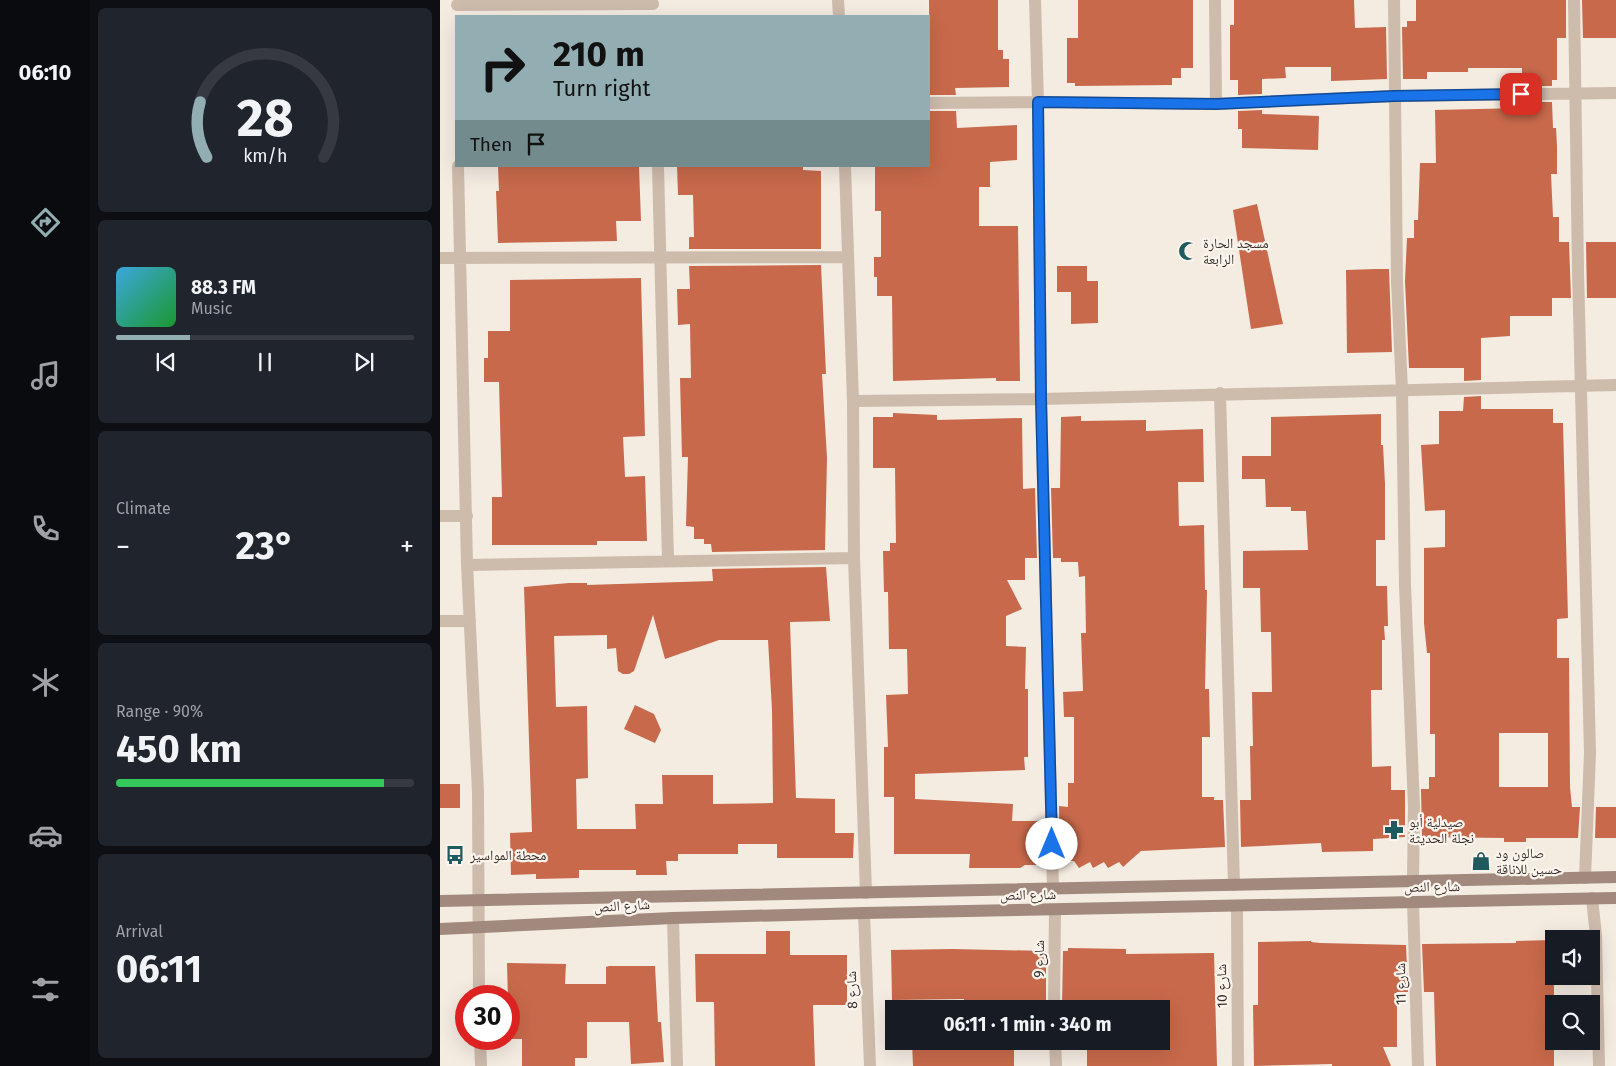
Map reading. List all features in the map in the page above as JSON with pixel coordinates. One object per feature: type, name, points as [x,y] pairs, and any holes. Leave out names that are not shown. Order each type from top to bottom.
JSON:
[{"type":"main road","name":"شارع النص","points":[[440,901],[1616,877]]},
{"type":"main road","name":"شارع النص","points":[[440,929],[672,918],[1616,898]]},
{"type":"street","points":[[838,0],[839,15]]},
{"type":"street","points":[[1035,0],[1041,399],[1054,888]]},
{"type":"street","points":[[1214,0],[1216,104]]},
{"type":"street","points":[[1394,0],[1397,281],[1402,390],[1405,585],[1414,807],[1413,880]]},
{"type":"street","points":[[1574,0],[1590,753],[1585,878]]},
{"type":"street","points":[[457,7],[653,7]]},
{"type":"street","points":[[930,103],[1216,104],[1394,96],[1616,92]]},
{"type":"street","points":[[458,167],[467,565],[478,792],[479,985]]},
{"type":"street","points":[[658,167],[668,561]]},
{"type":"street","points":[[845,167],[853,400],[854,558],[866,893]]},
{"type":"street","points":[[440,258],[848,257]]},
{"type":"street","points":[[853,400],[1041,399],[1220,393],[1616,385]]},
{"type":"street","points":[[1220,393],[1234,885]]},
{"type":"street","points":[[440,516],[467,516]]},
{"type":"street","points":[[467,565],[854,558]]},
{"type":"street","points":[[440,621],[470,621]]},
{"type":"street","points":[[1592,898],[1596,936],[1599,1066]]},
{"type":"street","name":"شارع 11","points":[[1413,902],[1418,1066]]},
{"type":"street","name":"شارع 10","points":[[1237,906],[1238,1066]]},
{"type":"street","name":"شارع 9","points":[[1054,1000],[1055,910]]},
{"type":"street","name":"شارع 8","points":[[864,913],[870,1066]]},
{"type":"street","points":[[672,918],[678,1066]]},
{"type":"street","points":[[480,1050],[481,1066]]},
{"type":"street","points":[[1055,1050],[1056,1066]]},
{"type":"building","points":[[929,0],[998,0],[998,50],[1003,50],[1003,59],[1009,59],[1009,87],[955,88],[956,95],[930,95]]},
{"type":"building","points":[[1078,0],[1193,0],[1193,68],[1181,68],[1181,78],[1172,78],[1172,85],[1075,86],[1075,83],[1067,83],[1067,38],[1078,38]]},
{"type":"building","points":[[1234,0],[1354,0],[1355,28],[1386,27],[1387,79],[1331,81],[1331,67],[1285,67],[1286,78],[1262,79],[1262,94],[1238,95],[1238,80],[1230,80],[1230,25],[1234,25]]},
{"type":"building","points":[[1416,0],[1566,0],[1566,38],[1557,38],[1557,80],[1552,80],[1552,86],[1522,86],[1522,68],[1468,68],[1468,72],[1427,72],[1427,79],[1403,79],[1402,27],[1407,27],[1407,21],[1416,21]]},
{"type":"building","points":[[1582,0],[1616,0],[1616,38],[1583,38]]},
{"type":"building","points":[[1522,102],[1552,102],[1553,128],[1556,128],[1557,146],[1557,174],[1551,174],[1553,217],[1559,217],[1559,242],[1569,242],[1571,298],[1552,298],[1552,316],[1510,316],[1510,336],[1481,338],[1481,380],[1464,381],[1464,368],[1409,368],[1405,281],[1407,238],[1414,238],[1414,220],[1418,220],[1420,163],[1436,163],[1435,110],[1522,108]]},
{"type":"building","points":[[1262,110],[1262,114],[1319,116],[1318,150],[1242,148],[1242,129],[1238,129],[1238,111]]},
{"type":"building","points":[[930,111],[956,111],[957,128],[1017,125],[1017,160],[990,162],[990,187],[979,187],[979,226],[1018,226],[1020,381],[996,381],[996,378],[893,381],[892,296],[877,296],[877,277],[874,277],[874,257],[881,257],[881,211],[875,211],[875,167],[930,167]]},
{"type":"building","points":[[498,167],[639,167],[641,221],[616,221],[617,241],[498,243],[496,191],[499,191]]},
{"type":"building","points":[[677,167],[803,167],[803,170],[821,171],[821,249],[689,249],[689,237],[694,237],[693,195],[678,195]]},
{"type":"building","points":[[1257,204],[1283,324],[1251,329],[1233,210]]},
{"type":"building","points":[[1586,242],[1616,242],[1616,298],[1587,298]]},
{"type":"building","points":[[821,265],[826,374],[822,374],[827,458],[825,550],[712,552],[711,544],[704,544],[704,539],[694,539],[694,527],[686,526],[688,457],[682,457],[680,378],[691,378],[690,324],[678,325],[677,289],[690,289],[689,266]]},
{"type":"building","points":[[1057,266],[1087,266],[1087,281],[1098,281],[1098,323],[1071,324],[1071,292],[1057,292]]},
{"type":"building","points":[[1389,269],[1392,352],[1347,353],[1346,270]]},
{"type":"building","points":[[641,278],[645,436],[623,437],[625,477],[645,476],[647,541],[597,541],[597,545],[492,545],[492,497],[502,497],[499,382],[484,382],[484,358],[488,358],[488,331],[510,331],[510,280]]},
{"type":"building","points":[[1481,396],[1481,409],[1553,409],[1553,423],[1563,423],[1568,618],[1557,619],[1557,658],[1569,658],[1570,787],[1572,807],[1580,807],[1578,838],[1526,838],[1526,842],[1504,842],[1504,838],[1422,837],[1421,789],[1429,789],[1429,777],[1435,777],[1435,734],[1430,734],[1430,653],[1427,653],[1424,623],[1424,548],[1445,547],[1445,510],[1425,511],[1421,445],[1439,444],[1439,411],[1463,411],[1464,397]],"holes":[[[1499,733],[1548,733],[1548,787],[1499,787]]]},
{"type":"building","points":[[893,413],[937,415],[937,420],[1022,418],[1023,489],[1035,488],[1037,558],[1025,558],[1025,580],[1007,580],[1022,609],[1006,616],[1006,646],[1026,647],[1025,689],[1028,689],[1028,757],[1024,757],[1025,770],[915,774],[915,799],[1013,804],[1012,821],[1043,821],[1044,861],[1039,861],[1039,865],[1025,865],[1020,868],[969,868],[970,854],[894,854],[894,797],[884,797],[884,747],[888,747],[886,695],[908,694],[907,649],[889,649],[888,592],[884,592],[883,551],[890,551],[890,543],[896,543],[895,468],[873,468],[873,417],[893,417]]},
{"type":"building","points":[[1381,414],[1381,445],[1383,445],[1385,484],[1385,540],[1376,540],[1376,586],[1387,586],[1388,626],[1384,626],[1385,640],[1382,640],[1382,690],[1371,690],[1372,767],[1391,766],[1391,790],[1405,790],[1405,837],[1373,839],[1373,851],[1322,852],[1321,843],[1241,847],[1240,800],[1251,800],[1252,692],[1272,692],[1271,632],[1261,632],[1260,588],[1243,588],[1243,551],[1308,550],[1306,511],[1291,511],[1291,507],[1266,507],[1265,479],[1242,479],[1242,456],[1271,456],[1271,417]]},
{"type":"building","points":[[1081,416],[1081,421],[1146,420],[1146,431],[1203,429],[1204,482],[1178,482],[1179,526],[1204,525],[1205,590],[1207,590],[1205,689],[1209,689],[1210,737],[1202,737],[1202,797],[1214,797],[1214,800],[1223,800],[1225,847],[1141,851],[1123,867],[1119,862],[1108,868],[1104,862],[1093,868],[1090,862],[1079,868],[1074,861],[1060,861],[1059,806],[1068,807],[1068,783],[1074,783],[1074,717],[1064,717],[1063,692],[1083,691],[1081,633],[1086,633],[1085,576],[1079,577],[1078,562],[1061,562],[1061,558],[1053,558],[1051,488],[1060,488],[1061,417]]},
{"type":"building","points":[[826,567],[830,621],[790,622],[796,798],[835,799],[835,833],[854,833],[853,858],[777,858],[777,844],[738,844],[738,854],[678,854],[678,861],[666,861],[667,875],[636,875],[636,870],[579,870],[579,878],[536,879],[536,874],[511,875],[510,833],[532,832],[524,587],[569,583],[587,583],[587,585],[713,581],[712,569]],"holes":[[[653,615],[665,659],[719,640],[768,640],[772,710],[773,803],[713,804],[713,775],[662,775],[663,804],[635,804],[636,829],[577,829],[576,779],[588,778],[587,706],[556,707],[554,636],[607,635],[607,649],[616,648],[618,671],[623,674],[629,674],[634,671]]]},
{"type":"building","points":[[635,705],[654,714],[661,730],[655,743],[624,729]]},
{"type":"building","points":[[440,784],[460,784],[460,808],[440,808]]},
{"type":"building","points":[[1596,807],[1616,807],[1616,838],[1595,838]]},
{"type":"building","points":[[766,931],[790,931],[790,955],[847,955],[847,1005],[813,1005],[815,1066],[715,1066],[714,1002],[696,1002],[695,954],[766,954]]},
{"type":"building","points":[[1545,940],[1545,985],[1554,985],[1554,995],[1545,995],[1545,1050],[1554,1050],[1554,1066],[1436,1066],[1434,992],[1424,992],[1422,944],[1516,943],[1516,941]]},
{"type":"building","points":[[1311,941],[1320,943],[1406,945],[1408,992],[1397,992],[1397,1047],[1383,1047],[1391,1066],[1332,1066],[1332,1064],[1254,1066],[1253,1005],[1258,1005],[1258,942]]},
{"type":"building","points":[[1068,948],[1126,949],[1126,954],[1214,953],[1217,1066],[1087,1066],[1087,1050],[1170,1050],[1170,1000],[1062,1000],[1063,951],[1068,951]]},
{"type":"building","points":[[891,950],[1046,951],[1046,1000],[892,1000]]},
{"type":"building","points":[[507,963],[566,964],[565,984],[606,984],[606,967],[609,966],[655,966],[658,1022],[661,1022],[664,1062],[631,1064],[629,1022],[587,1022],[587,1058],[575,1058],[575,1066],[522,1066],[520,985],[508,985]]},
{"type":"building","points":[[912,1050],[1014,1050],[1014,1066],[913,1066]]},
{"type":"place","name":"مسجد الحارة الرابعة","points":[[1188,251]]},
{"type":"place","name":"صيدلية أبو نجلة الحديثة","points":[[1394,830]]},
{"type":"place","name":"محطة المواسير","points":[[455,855]]},
{"type":"place","name":"صالون ود حسين للاناقة","points":[[1481,861]]},
{"type":"route","points":[[1052,844],[1041,399],[1038,102],[1216,104],[1394,96],[1521,94]]}]
